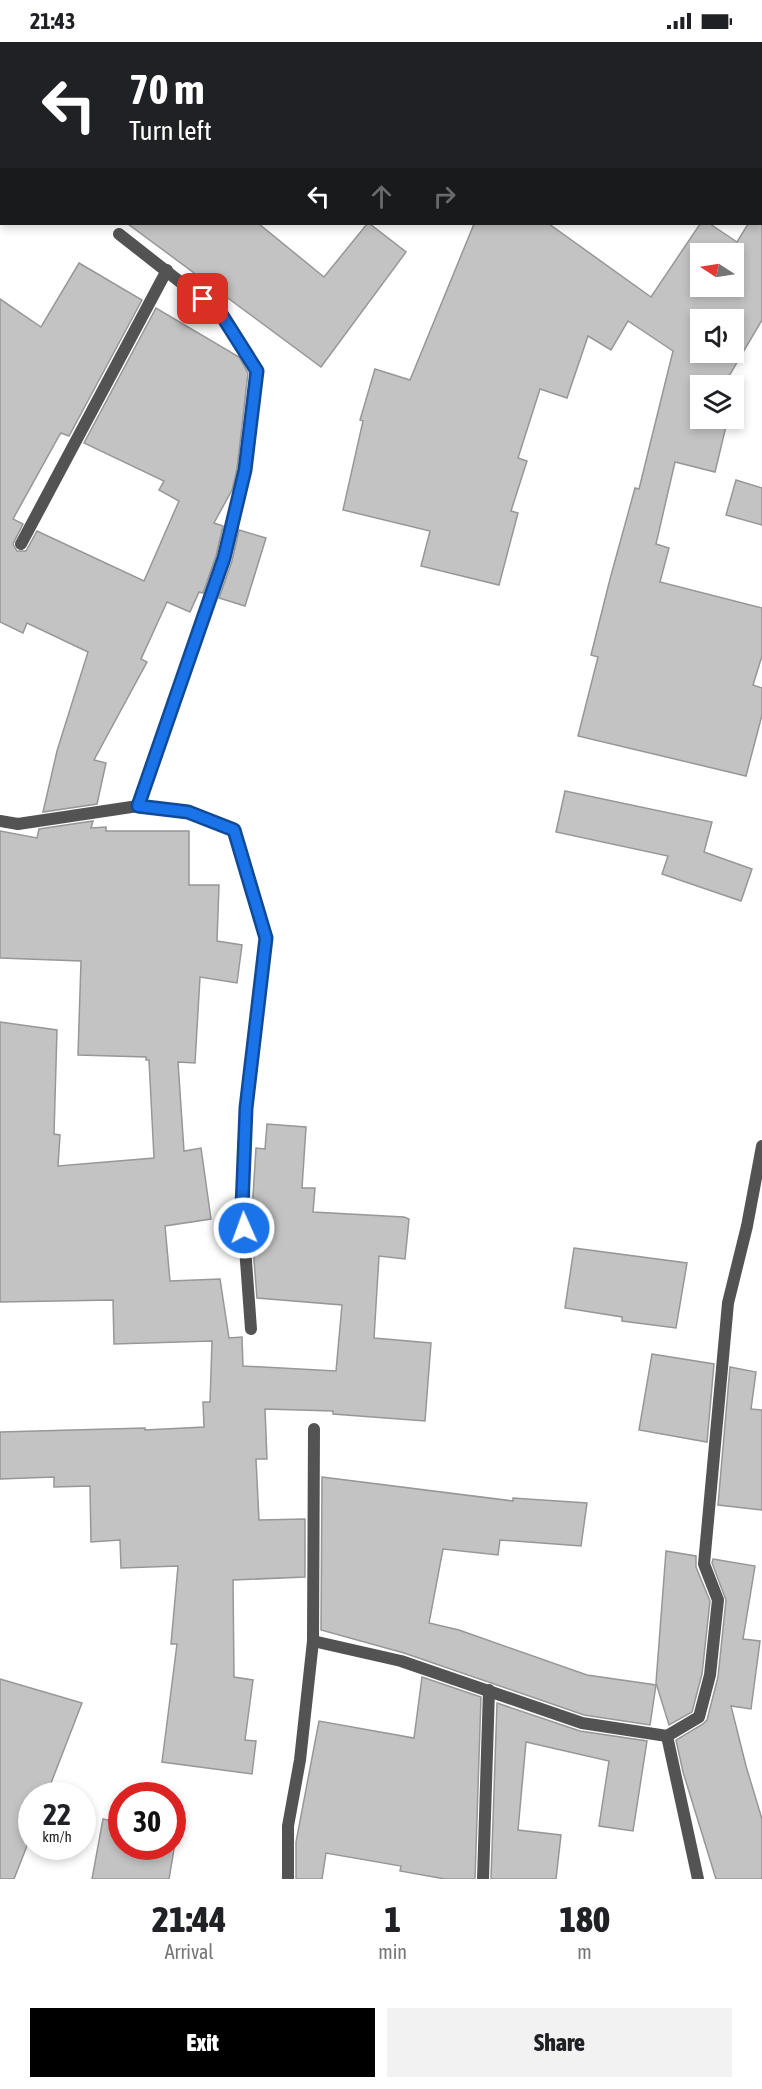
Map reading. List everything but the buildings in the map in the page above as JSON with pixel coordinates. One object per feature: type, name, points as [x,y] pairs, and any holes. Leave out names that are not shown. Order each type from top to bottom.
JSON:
[{"type":"street","points":[[119,234],[221,314],[257,371],[245,470],[224,558],[138,806]]},
{"type":"street","points":[[21,544],[167,270]]},
{"type":"street","points":[[0,821],[18,824],[138,806],[188,812],[234,830],[266,938],[246,1108],[242,1207],[251,1329]]},
{"type":"street","points":[[313,1641],[401,1661],[582,1723],[667,1736],[699,1716],[710,1675],[718,1600],[704,1564],[727,1315],[762,1146]]},
{"type":"street","points":[[288,1879],[288,1826],[300,1760],[313,1641],[314,1429]]},
{"type":"street","points":[[483,1879],[489,1690]]},
{"type":"street","points":[[667,1736],[698,1879]]},
{"type":"route","points":[[203,299],[221,314],[257,371],[245,470],[224,558],[138,806],[188,812],[234,830],[266,938],[246,1108],[242,1207],[244,1228]]}]
